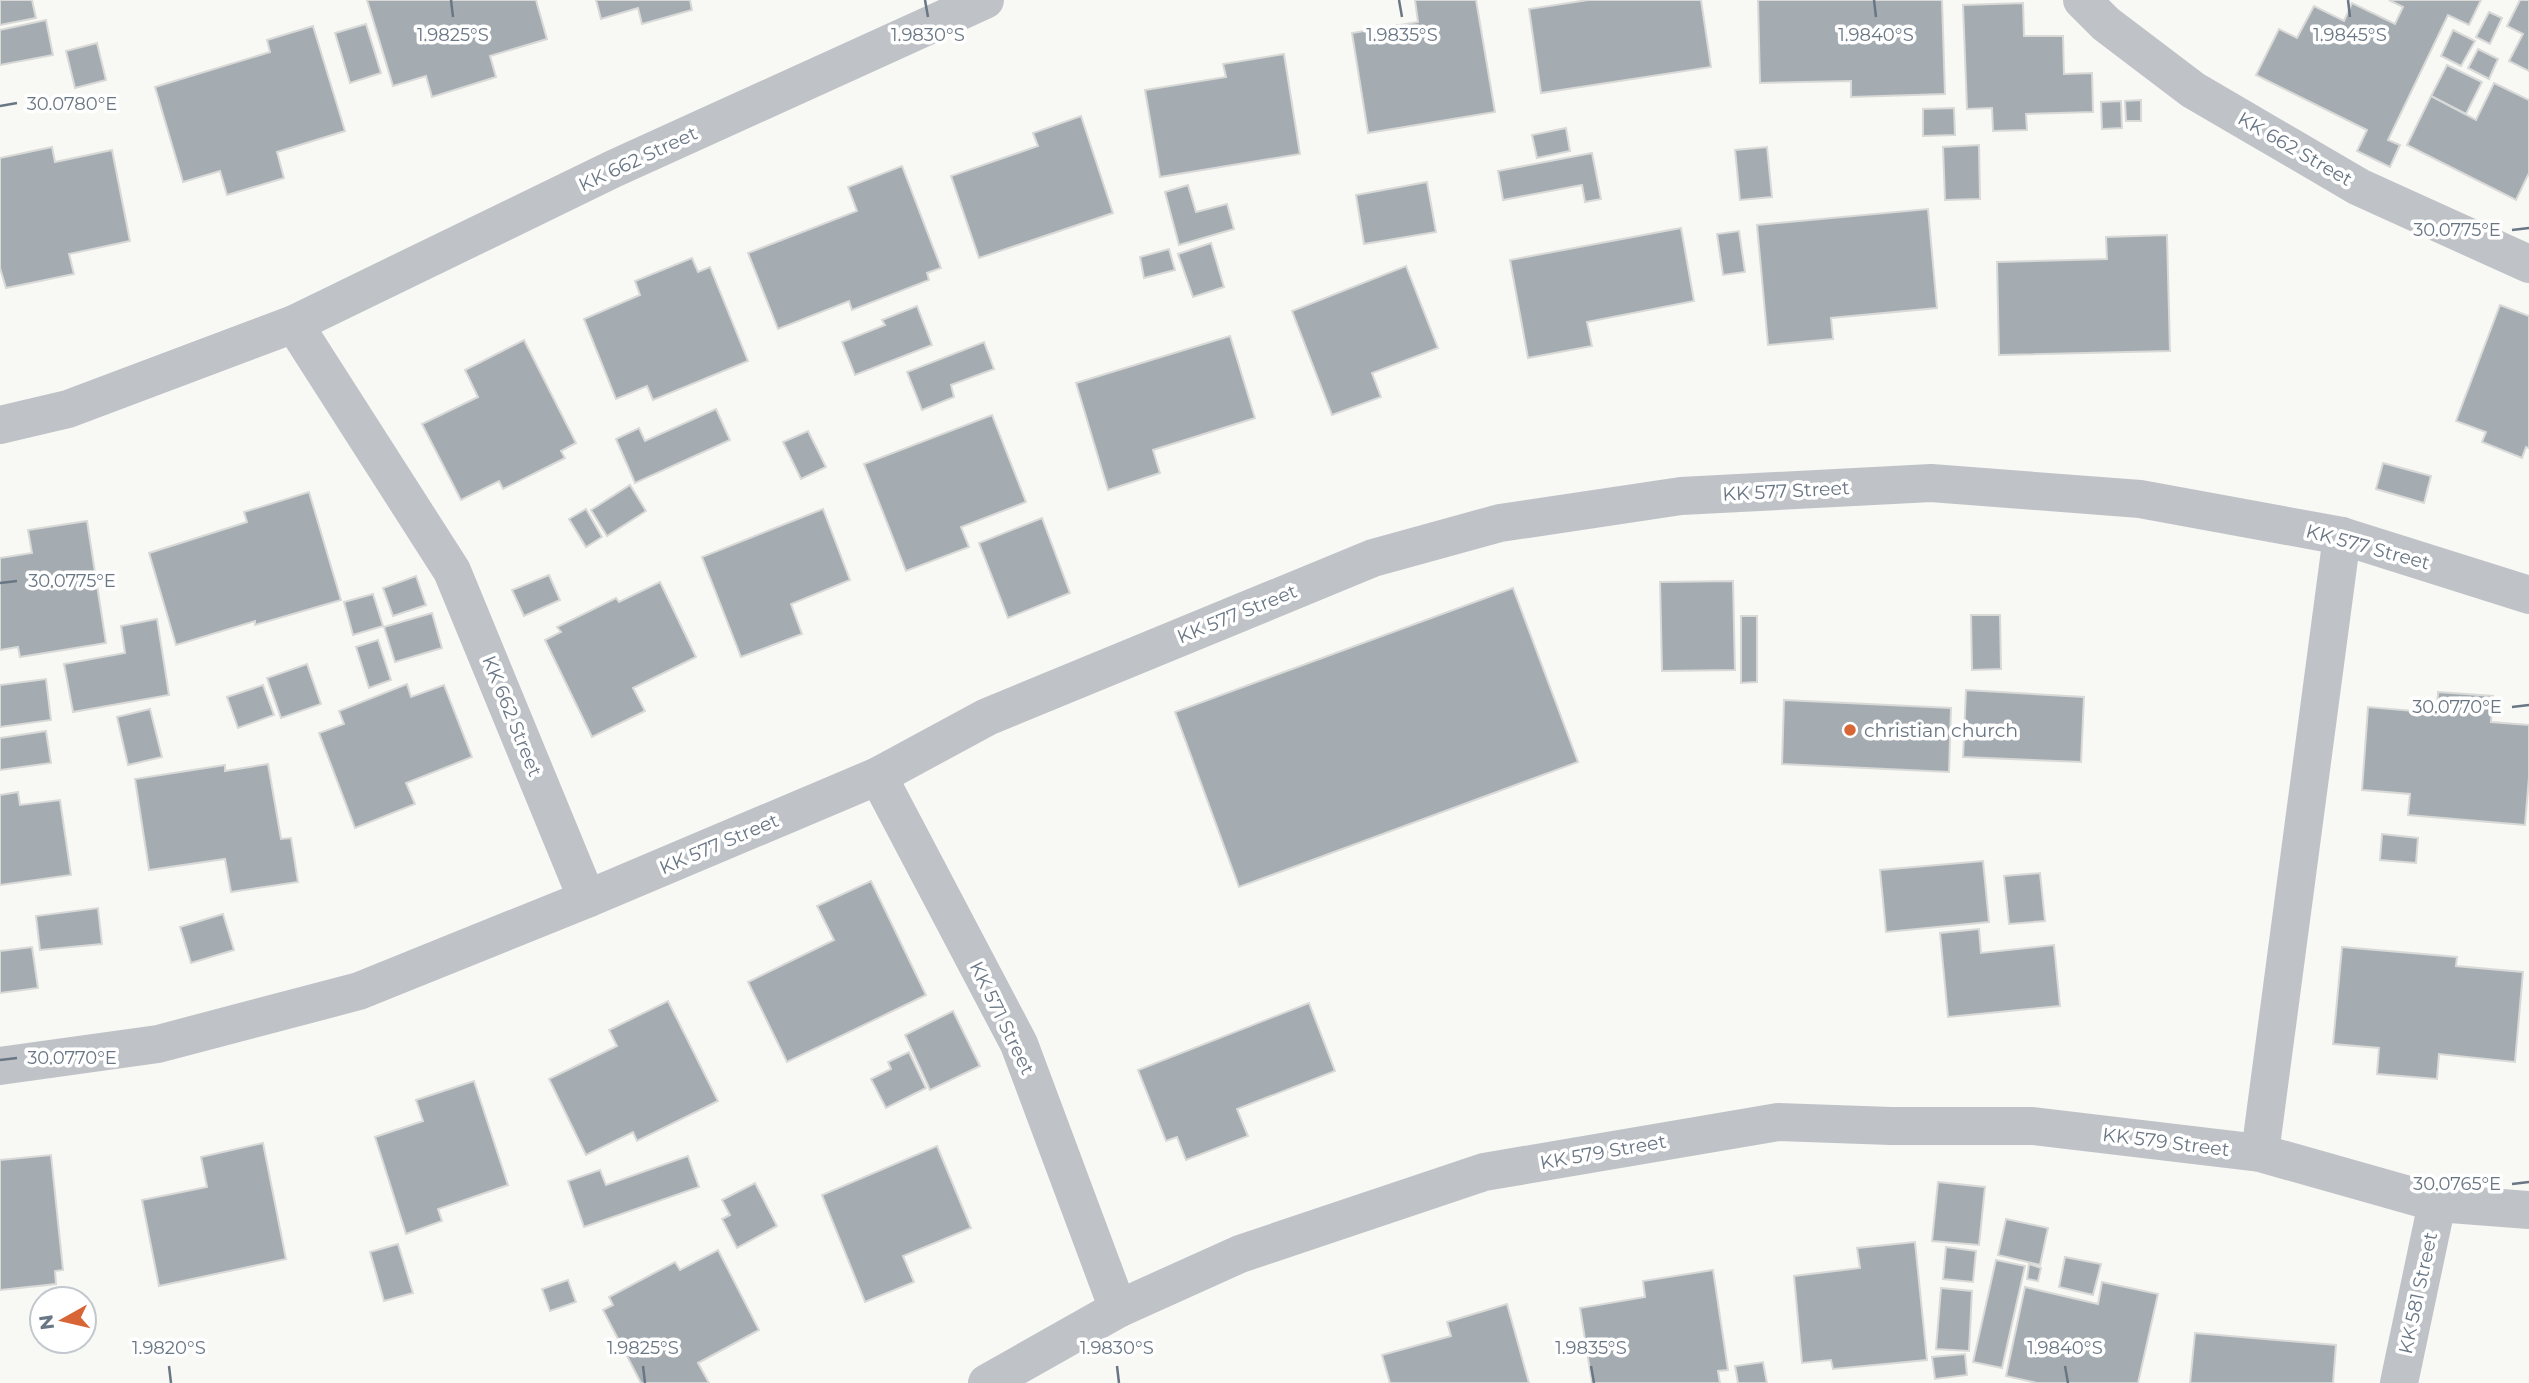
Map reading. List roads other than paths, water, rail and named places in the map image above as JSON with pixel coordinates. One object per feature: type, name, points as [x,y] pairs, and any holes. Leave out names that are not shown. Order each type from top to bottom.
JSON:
[{"type":"street","name":"KK 662 Street","points":[[0,425],[68,409],[293,324],[613,169],[985,0]]},
{"type":"street","name":"KK 662 Street","points":[[2082,0],[2106,24],[2205,97],[2359,187],[2529,264]]},
{"type":"street","name":"KK 662 Street","points":[[293,324],[452,571],[587,900]]},
{"type":"street","name":"KK 577 Street","points":[[0,1066],[158,1044],[359,991],[587,900],[878,776],[987,717],[1373,558],[1500,523],[1681,496],[1931,483],[2140,499],[2342,536],[2529,595]]},
{"type":"street","points":[[2260,1153],[2342,536]]},
{"type":"street","name":"KK 571 Street","points":[[878,776],[1019,1044],[1118,1309]]},
{"type":"street","name":"KK 579 Street","points":[[987,1383],[1118,1309],[1240,1254],[1484,1172],[1778,1122],[1891,1126],[2033,1126],[2260,1153],[2437,1203],[2529,1210]]},
{"type":"street","name":"KK 581 Street","points":[[2399,1383],[2437,1203]]},
{"type":"place","name":"christian church","points":[[1850,730]]}]
